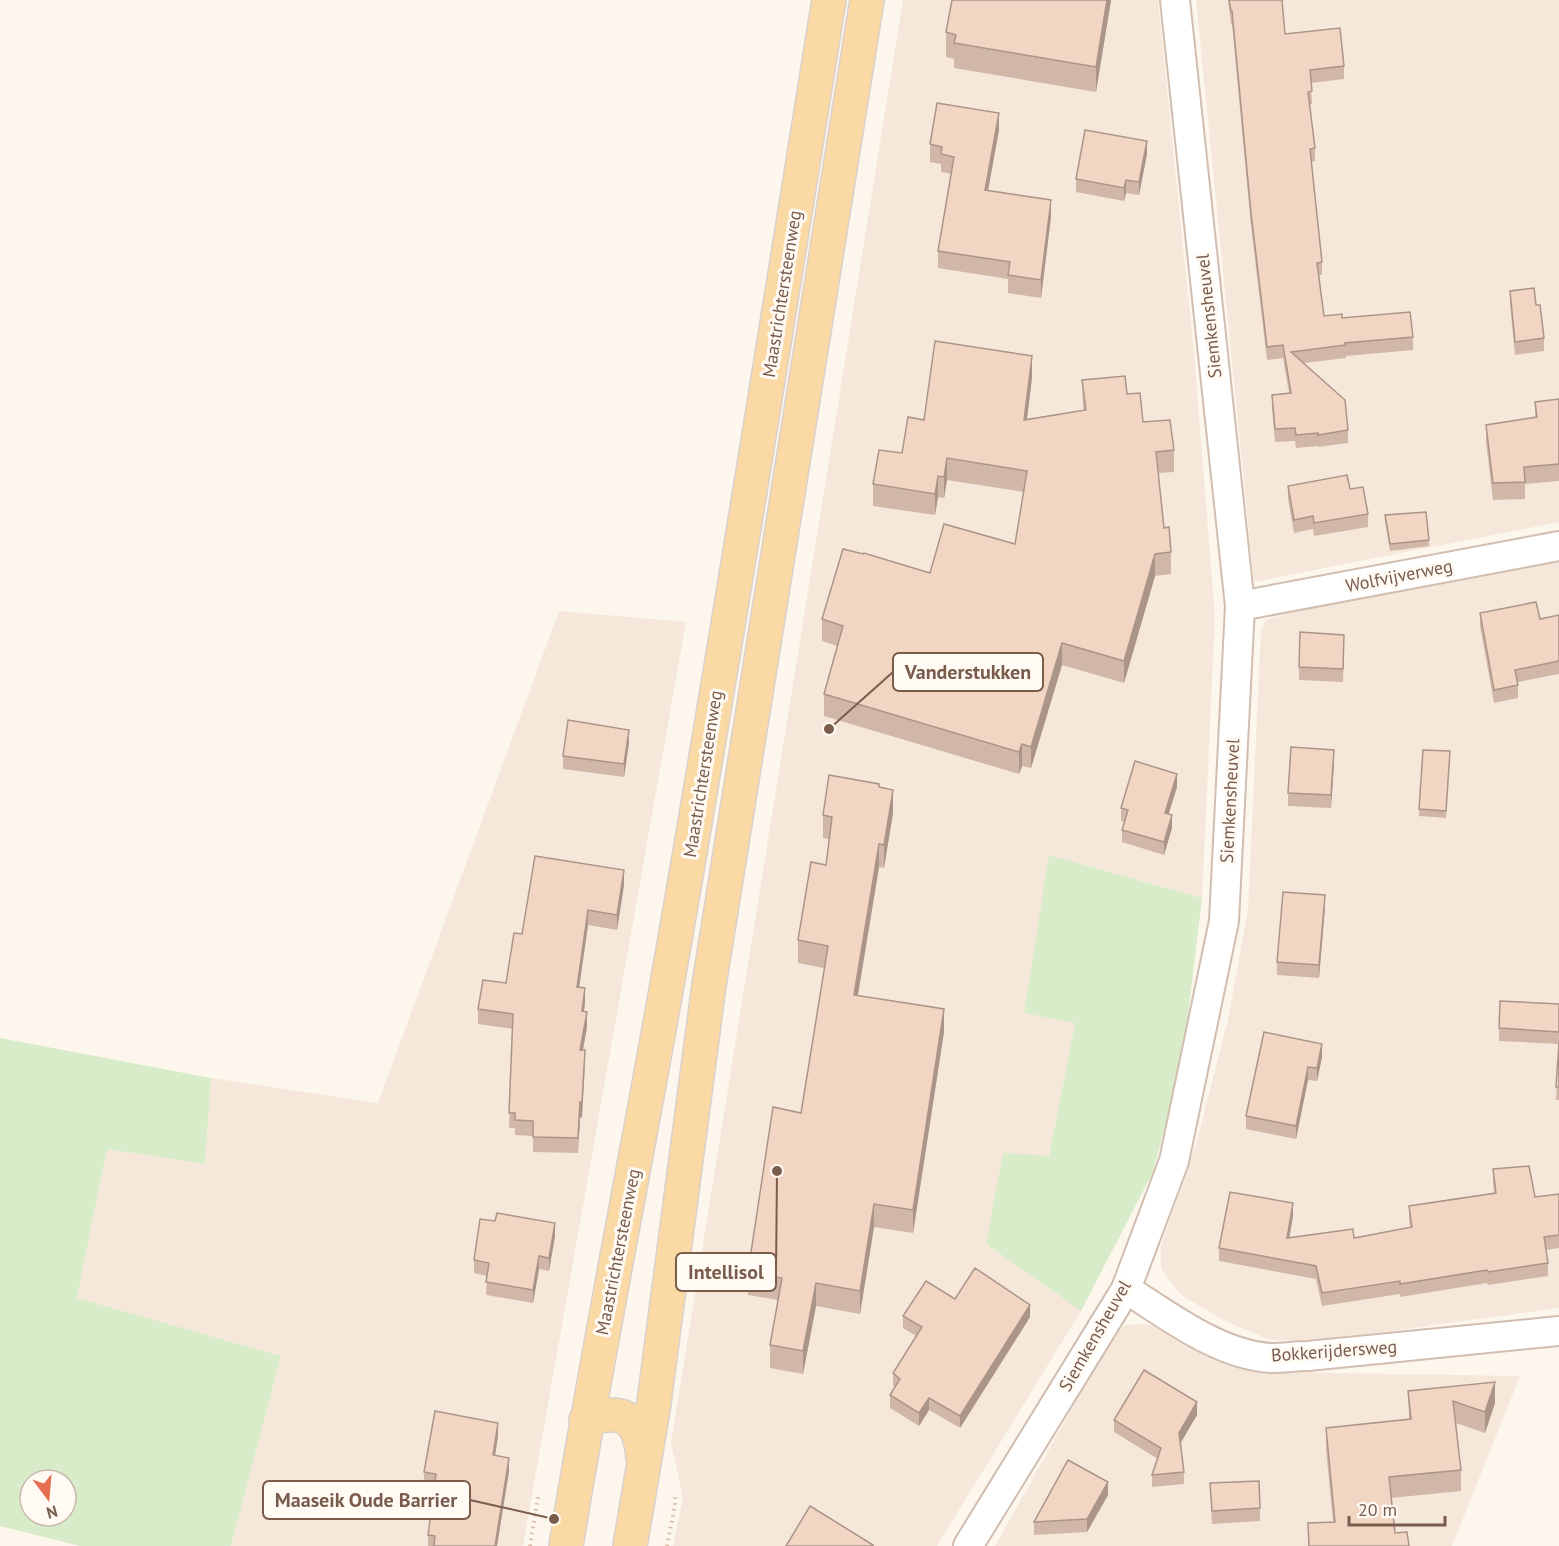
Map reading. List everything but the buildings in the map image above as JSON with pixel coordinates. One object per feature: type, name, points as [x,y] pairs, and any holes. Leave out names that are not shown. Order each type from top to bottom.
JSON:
[{"type":"main road","name":"Maastrichtersteenweg","points":[[566,1546],[586,1420],[628,1205],[678,923],[829,0]]},
{"type":"main road","name":"Maastrichtersteenweg","points":[[630,1546],[653,1410],[709,985],[867,0]]},
{"type":"main road","points":[[586,1420],[606,1414],[618,1414],[629,1420],[642,1440],[644,1457]]},
{"type":"street","name":"Siemkensheuvel","points":[[968,1546],[1126,1289],[1174,1161],[1224,921],[1240,606],[1175,0]]},
{"type":"street","name":"Wolfvijverweg","points":[[1240,606],[1559,546]]},
{"type":"street","name":"Bokkerijdersweg","points":[[1126,1289],[1199,1336],[1239,1351],[1270,1358],[1559,1330]]},
{"type":"shaded area","points":[[903,0],[1158,0],[1194,354],[1215,617],[1202,898],[1050,855],[1024,1013],[1075,1022],[1049,1156],[986,1244],[1081,1311],[937,1546],[673,1546],[683,1498],[671,1443]]},
{"type":"shaded area","points":[[1196,0],[1559,0],[1559,522],[1254,582]]},
{"type":"shaded area","points":[[1559,559],[1559,1308],[1375,1333],[1298,1341],[1268,1339],[1227,1322],[1181,1295],[1161,1269],[1161,1246],[1196,1144],[1228,1020],[1248,910],[1261,630],[1266,620],[1293,612]]},
{"type":"shaded area","points":[[559,611],[686,622],[523,1546],[231,1546],[281,1356],[77,1299],[107,1149],[205,1164],[211,1078],[378,1103]]},
{"type":"shaded area","points":[[1145,1324],[1165,1329],[1198,1351],[1263,1372],[1520,1376],[1452,1546],[995,1546],[1113,1335],[1125,1325]]},
{"type":"green space","points":[[1049,855],[1202,898],[1183,1058],[1153,1172],[1081,1311],[986,1244],[1003,1153],[1049,1156],[1075,1023],[1024,1013]]},
{"type":"green space","points":[[0,1038],[211,1078],[205,1164],[107,1149],[77,1298],[281,1356],[231,1546],[80,1546],[0,1526]]},
{"type":"place","name":"Vanderstukken","points":[[829,729]]},
{"type":"place","name":"Intellisol","points":[[777,1171]]},
{"type":"place","name":"Maaseik Oude Barrier","points":[[554,1519]]}]
